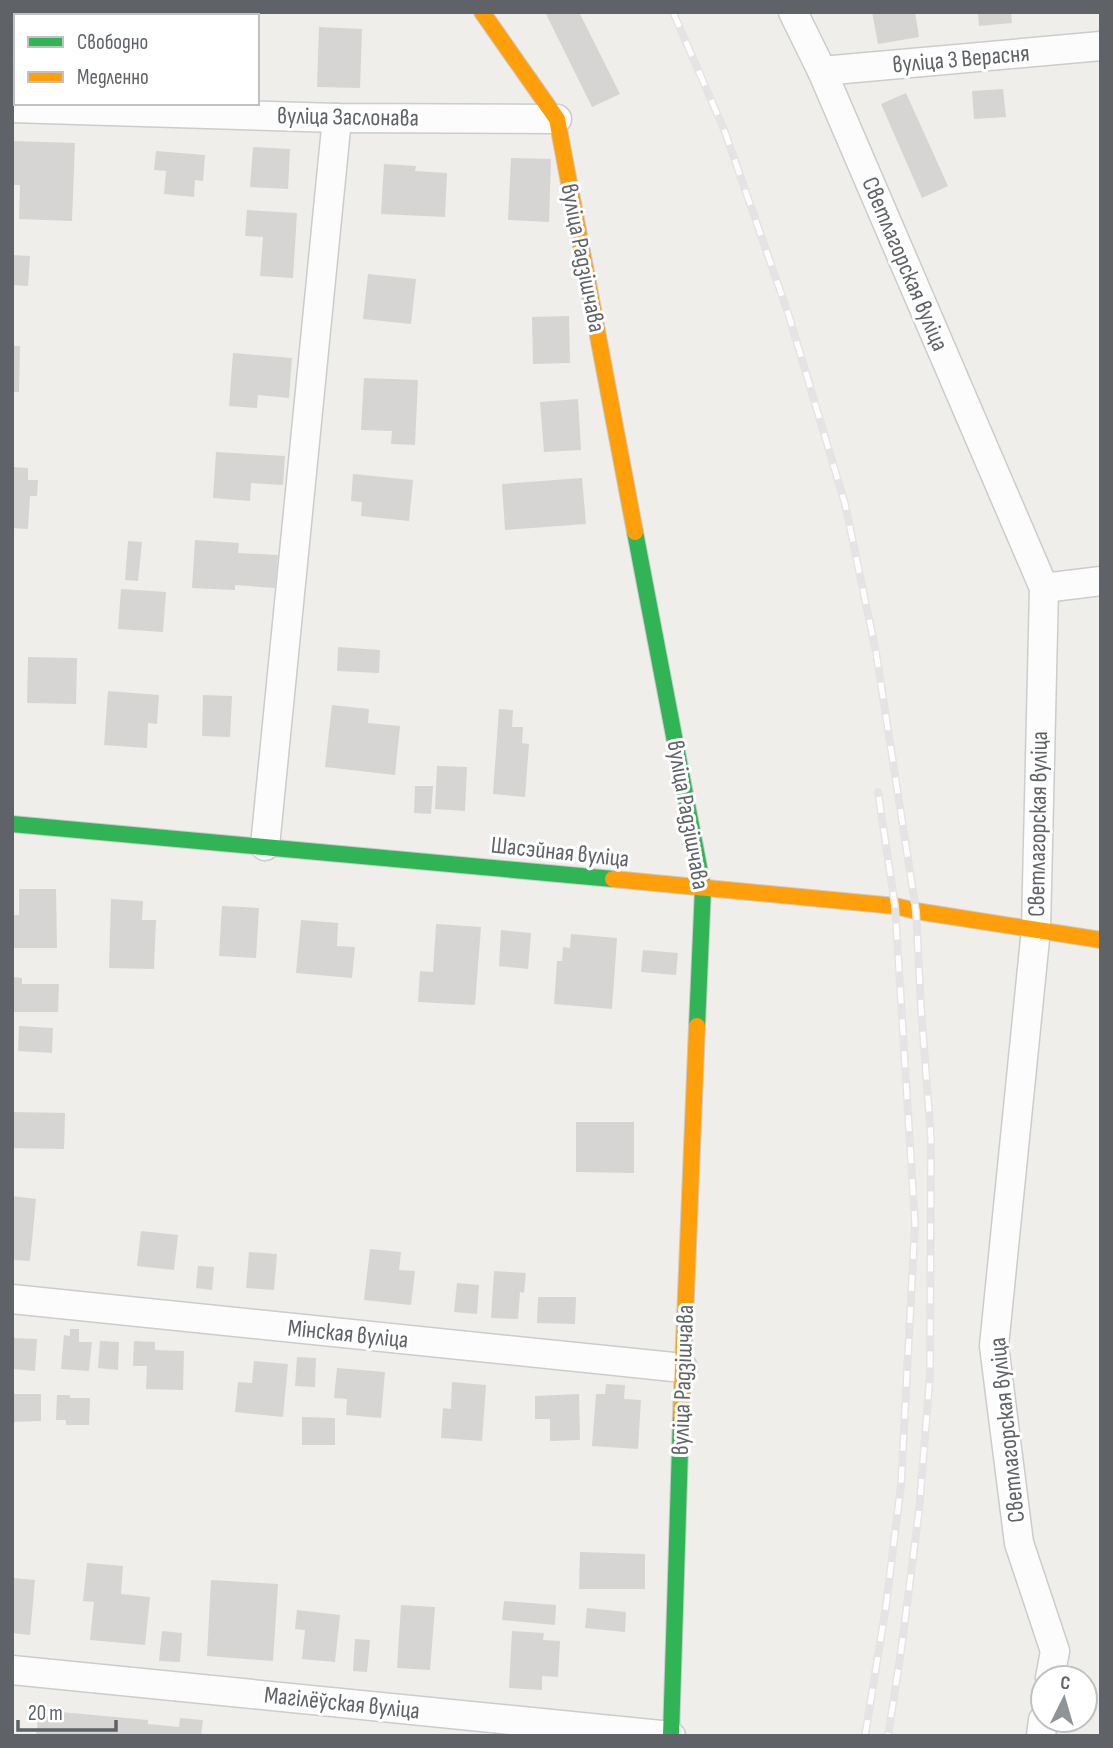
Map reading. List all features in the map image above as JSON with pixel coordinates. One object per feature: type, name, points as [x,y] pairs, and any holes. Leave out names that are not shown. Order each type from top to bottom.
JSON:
[{"type":"street","name":"вуліца Радзішчава","points":[[481,12],[557,119],[703,888],[671,1736]]},
{"type":"street","name":"Светлагорская вуліца","points":[[793,12],[822,71],[1044,588],[1036,929],[994,1346],[1019,1543],[1055,1651],[1053,1664]]},
{"type":"street","name":"вуліца 3 Верасня","points":[[822,71],[1101,46]]},
{"type":"street","name":"вуліца Заслонава","points":[[12,108],[337,118],[557,119]]},
{"type":"street","points":[[264,846],[337,118]]},
{"type":"street","points":[[1044,588],[1101,581]]},
{"type":"street","name":"Шасэйная вуліца","points":[[12,824],[895,906],[1101,940]]},
{"type":"street","name":"Мінская вуліца","points":[[12,1299],[683,1368]]},
{"type":"street","name":"Магілёўская вуліца","points":[[12,1670],[671,1736]]},
{"type":"building","points":[[48,12],[97,12],[97,14]]},
{"type":"building","points":[[545,12],[579,12],[620,94],[592,107]]},
{"type":"building","points":[[872,12],[915,12],[919,37],[878,44]]},
{"type":"building","points":[[978,12],[1011,12],[1012,23],[979,26]]},
{"type":"building","points":[[319,27],[362,29],[360,88],[317,87]]},
{"type":"building","points":[[12,36],[14,83],[12,83]]},
{"type":"building","points":[[1003,89],[1006,117],[974,119],[972,91]]},
{"type":"building","points":[[906,93],[948,186],[922,198],[881,104]]},
{"type":"building","points":[[12,141],[75,143],[72,221],[19,219],[20,185],[12,185]]},
{"type":"building","points":[[253,147],[290,149],[288,189],[250,187]]},
{"type":"building","points":[[156,151],[205,155],[203,181],[195,180],[194,197],[164,194],[166,171],[154,170]]},
{"type":"building","points":[[511,158],[551,159],[549,222],[508,220]]},
{"type":"building","points":[[384,164],[416,166],[415,171],[447,173],[445,217],[381,214]]},
{"type":"building","points":[[247,210],[297,213],[293,278],[260,276],[263,237],[245,236]]},
{"type":"building","points":[[12,255],[30,256],[28,286],[12,285]]},
{"type":"building","points":[[368,274],[416,279],[411,324],[363,319]]},
{"type":"building","points":[[569,316],[570,363],[533,364],[532,317]]},
{"type":"building","points":[[12,346],[20,346],[19,392],[12,392]]},
{"type":"building","points":[[233,353],[292,358],[289,398],[258,395],[257,408],[229,406]]},
{"type":"building","points":[[364,378],[418,380],[415,445],[391,444],[392,431],[361,430]]},
{"type":"building","points":[[578,399],[581,450],[544,452],[540,402]]},
{"type":"building","points":[[216,452],[285,456],[283,485],[251,483],[250,501],[213,498]]},
{"type":"building","points":[[12,467],[28,468],[28,480],[38,480],[37,496],[30,496],[28,529],[12,528]]},
{"type":"building","points":[[353,474],[413,480],[409,521],[361,516],[362,502],[351,501]]},
{"type":"building","points":[[582,478],[586,524],[505,530],[502,484]]},
{"type":"building","points":[[195,540],[239,543],[238,553],[278,555],[275,588],[235,585],[235,590],[192,588]]},
{"type":"building","points":[[128,541],[142,542],[138,581],[125,580]]},
{"type":"building","points":[[121,589],[166,592],[163,632],[118,629]]},
{"type":"building","points":[[338,647],[380,650],[379,673],[337,671]]},
{"type":"building","points":[[28,657],[77,658],[76,704],[27,703]]},
{"type":"building","points":[[108,691],[159,695],[157,724],[148,723],[147,748],[104,745]]},
{"type":"building","points":[[203,695],[232,696],[230,737],[202,736]]},
{"type":"building","points":[[332,705],[369,709],[368,723],[400,726],[395,775],[325,767]]},
{"type":"building","points":[[499,709],[513,710],[512,727],[523,727],[522,743],[529,744],[525,797],[493,794]]},
{"type":"building","points":[[437,766],[467,767],[465,811],[435,809]]},
{"type":"building","points":[[415,786],[433,786],[431,814],[414,813]]},
{"type":"building","points":[[19,889],[56,889],[57,948],[12,948],[12,915],[19,915]]},
{"type":"building","points":[[111,899],[143,901],[142,920],[156,920],[154,969],[109,968]]},
{"type":"building","points":[[222,906],[259,908],[256,958],[219,956]]},
{"type":"building","points":[[301,920],[338,923],[337,946],[355,947],[352,978],[296,973]]},
{"type":"building","points":[[436,924],[481,927],[475,1005],[418,1002],[420,971],[433,972]]},
{"type":"building","points":[[501,930],[531,933],[528,969],[499,966]]},
{"type":"building","points":[[571,934],[617,938],[612,1009],[554,1004],[557,961],[562,961],[563,947],[570,948]]},
{"type":"building","points":[[643,950],[678,953],[676,975],[641,972]]},
{"type":"building","points":[[12,977],[22,978],[22,984],[59,984],[58,1012],[12,1012]]},
{"type":"building","points":[[19,1026],[53,1028],[52,1053],[18,1051]]},
{"type":"building","points":[[12,1112],[65,1113],[64,1149],[12,1148]]},
{"type":"building","points":[[576,1122],[634,1122],[634,1173],[576,1172]]},
{"type":"building","points":[[12,1196],[36,1199],[30,1261],[12,1260]]},
{"type":"building","points":[[141,1231],[178,1235],[174,1270],[137,1266]]},
{"type":"building","points":[[370,1249],[401,1252],[399,1270],[415,1271],[411,1305],[364,1300]]},
{"type":"building","points":[[249,1252],[277,1254],[274,1290],[246,1288]]},
{"type":"building","points":[[198,1266],[214,1267],[212,1290],[196,1288]]},
{"type":"building","points":[[494,1271],[526,1273],[524,1293],[520,1292],[518,1319],[491,1318]]},
{"type":"building","points":[[457,1283],[479,1285],[477,1314],[454,1312]]},
{"type":"building","points":[[538,1297],[576,1297],[575,1324],[537,1323]]},
{"type":"building","points":[[70,1329],[79,1329],[79,1342],[92,1342],[89,1371],[61,1369],[64,1335],[70,1336]]},
{"type":"building","points":[[12,1338],[37,1339],[35,1371],[12,1369]]},
{"type":"building","points":[[100,1341],[119,1342],[118,1370],[98,1368]]},
{"type":"building","points":[[134,1341],[155,1342],[155,1350],[184,1351],[183,1390],[146,1389],[147,1366],[133,1366]]},
{"type":"building","points":[[297,1357],[316,1358],[315,1387],[295,1386]]},
{"type":"building","points":[[254,1361],[288,1364],[283,1417],[235,1412],[238,1382],[252,1383]]},
{"type":"building","points":[[337,1368],[385,1372],[381,1418],[346,1415],[347,1399],[334,1398]]},
{"type":"building","points":[[452,1382],[486,1385],[482,1441],[441,1438],[443,1408],[451,1409]]},
{"type":"building","points":[[606,1384],[625,1385],[624,1399],[641,1400],[638,1449],[592,1446],[596,1394],[605,1394]]},
{"type":"building","points":[[12,1394],[41,1394],[41,1421],[12,1422]]},
{"type":"building","points":[[579,1394],[580,1440],[550,1441],[550,1419],[535,1419],[535,1396]]},
{"type":"building","points":[[57,1395],[90,1398],[89,1425],[66,1425],[66,1420],[56,1420]]},
{"type":"building","points":[[302,1417],[335,1418],[335,1445],[302,1445]]},
{"type":"building","points":[[580,1552],[645,1554],[645,1589],[579,1589]]},
{"type":"building","points":[[87,1563],[123,1566],[121,1594],[150,1597],[145,1645],[90,1640],[94,1602],[83,1601]]},
{"type":"building","points":[[12,1578],[35,1580],[30,1635],[12,1633]]},
{"type":"building","points":[[211,1580],[278,1584],[273,1661],[207,1656]]},
{"type":"building","points":[[504,1601],[556,1605],[555,1625],[502,1620]]},
{"type":"building","points":[[401,1605],[435,1607],[430,1670],[397,1668]]},
{"type":"building","points":[[587,1608],[626,1612],[625,1632],[585,1628]]},
{"type":"building","points":[[297,1610],[340,1615],[335,1662],[302,1659],[305,1630],[295,1629]]},
{"type":"building","points":[[162,1631],[182,1633],[180,1662],[159,1661]]},
{"type":"building","points":[[512,1631],[544,1633],[543,1640],[560,1641],[558,1677],[542,1676],[542,1690],[509,1688]]},
{"type":"building","points":[[355,1639],[370,1640],[367,1672],[353,1671]]},
{"type":"building","points":[[39,1710],[148,1720],[148,1724],[179,1727],[180,1718],[203,1720],[201,1736],[36,1736]]},
{"type":"railway","points":[[673,12],[725,132],[789,316],[845,504],[876,652],[916,911],[931,1138],[930,1375],[919,1511],[888,1736]]},
{"type":"railway","points":[[865,1736],[886,1606],[901,1485],[915,1224],[895,906],[878,792]]},
{"type":"traffic: fast","points":[[635,532],[703,888],[697,1026]]},
{"type":"traffic: fast","points":[[12,824],[613,879]]},
{"type":"traffic: fast","points":[[671,1736],[681,1416]]},
{"type":"traffic: slow","points":[[482,12],[557,119],[635,532]]},
{"type":"traffic: slow","points":[[613,879],[895,906],[1101,940]]},
{"type":"traffic: slow","points":[[681,1416],[697,1026]]}]
